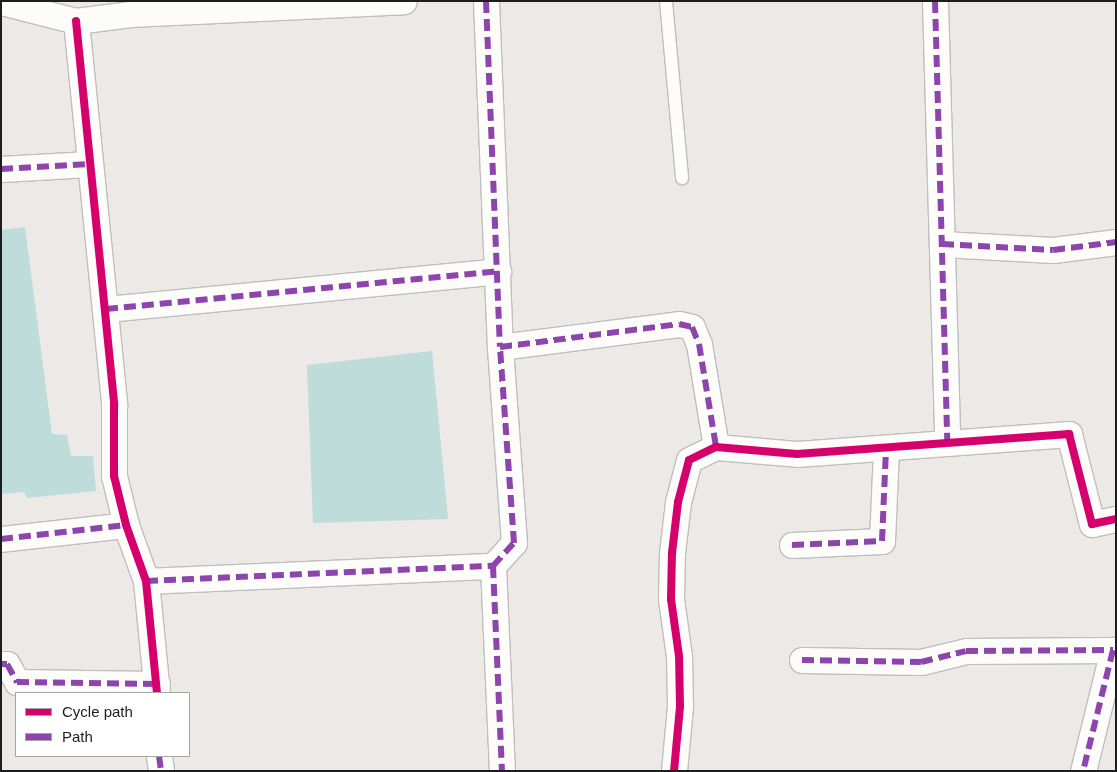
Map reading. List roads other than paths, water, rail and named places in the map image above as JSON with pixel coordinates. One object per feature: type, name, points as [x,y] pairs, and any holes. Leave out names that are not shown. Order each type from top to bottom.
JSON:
[{"type":"street","points":[[1,2],[76,21],[131,14],[404,1]]},
{"type":"street","points":[[486,1],[500,347],[514,543],[493,566],[502,771]]},
{"type":"street","points":[[935,1],[948,443]]},
{"type":"street","points":[[1,664],[7,664],[17,682],[157,689],[146,581],[126,525],[114,476],[114,405],[106,308],[76,21]]},
{"type":"street","points":[[1,169],[90,164]]},
{"type":"street","points":[[942,244],[1053,250],[1116,242]]},
{"type":"street","points":[[106,308],[498,272]]},
{"type":"street","points":[[500,347],[679,324],[692,327],[699,344],[716,447]]},
{"type":"street","points":[[674,771],[680,696],[679,656],[671,599],[678,502],[689,460],[716,447],[797,454],[886,450],[948,443],[1069,434],[1092,524],[1116,519]]},
{"type":"street","points":[[792,545],[882,541],[886,450]]},
{"type":"street","points":[[1,539],[126,525]]},
{"type":"street","points":[[146,581],[493,566]]},
{"type":"street","points":[[802,660],[921,662],[966,651],[1114,646],[1083,771]]},
{"type":"street","points":[[159,757],[161,771]]},
{"type":"lane","points":[[666,1],[682,178]]},
{"type":"water","points":[[25,227],[52,434],[67,435],[71,456],[93,456],[96,491],[27,498],[24,492],[1,494],[1,230]]},
{"type":"water","points":[[432,351],[448,519],[313,523],[307,365]]}]
